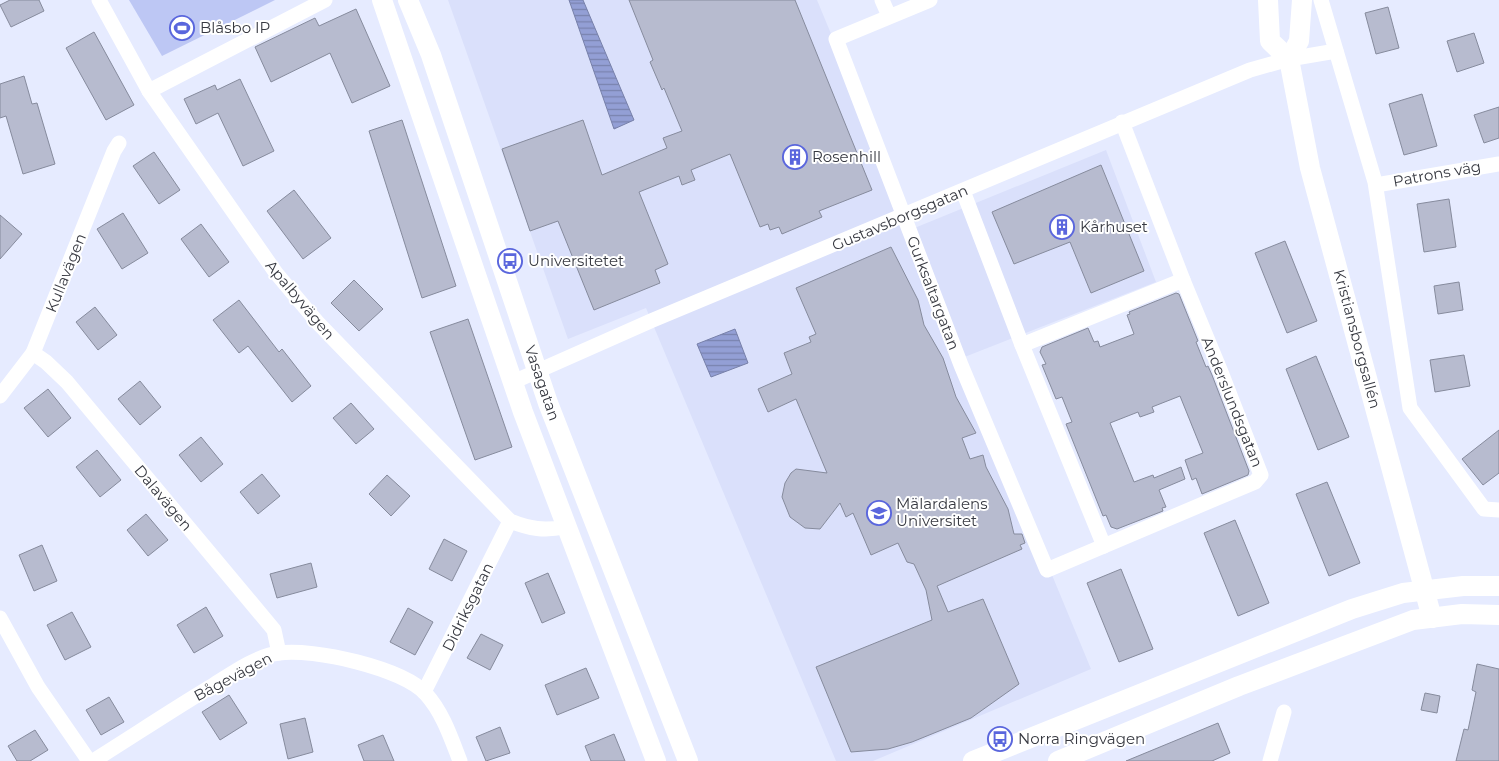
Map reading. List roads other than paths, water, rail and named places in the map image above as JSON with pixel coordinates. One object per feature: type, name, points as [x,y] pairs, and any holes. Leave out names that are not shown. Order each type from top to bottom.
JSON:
[{"type":"street","name":"Apalbyvägen","points":[[99,0],[149,90],[276,273],[318,323],[510,521],[528,529],[548,530],[565,527]]},
{"type":"street","points":[[149,90],[325,0]]},
{"type":"street","name":"Vasagatan","points":[[382,0],[513,382],[565,527],[656,761]]},
{"type":"street","name":"Vasagatan","points":[[408,0],[431,55],[537,372],[688,761]]},
{"type":"street","points":[[882,0],[889,16],[930,0]]},
{"type":"street","points":[[1268,0],[1270,41],[1289,59]]},
{"type":"street","points":[[1289,59],[1299,41],[1302,0]]},
{"type":"street","points":[[1321,0],[1376,185],[1410,408],[1492,510]]},
{"type":"street","name":"Gurksaltargatan","points":[[889,16],[836,39],[903,217],[994,447],[1047,570]]},
{"type":"street","points":[[1289,59],[1336,51]]},
{"type":"street","name":"Gustavsborgsgatan","points":[[513,382],[653,320],[903,217],[1122,122],[1250,70],[1289,59]]},
{"type":"street","name":"Kristiansborgsallén","points":[[1289,59],[1310,168],[1426,590],[1432,618]]},
{"type":"street","name":"Anderslundsgatan","points":[[1047,570],[1255,482],[1261,475],[1122,122]]},
{"type":"street","name":"Kullavägen","points":[[0,396],[33,353],[114,151],[119,144]]},
{"type":"street","name":"Patrons väg","points":[[1376,185],[1499,164]]},
{"type":"street","points":[[963,191],[1022,345],[1104,546]]},
{"type":"street","points":[[1022,345],[1183,280]]},
{"type":"street","name":"Dalavägen","points":[[33,353],[46,362],[67,382],[274,630],[279,653]]},
{"type":"street","name":"Didriksgatan","points":[[424,692],[510,521]]},
{"type":"street","points":[[973,761],[1352,609],[1403,592],[1463,586],[1499,586]]},
{"type":"street","points":[[1058,761],[1248,682],[1413,620],[1462,614],[1499,615]]},
{"type":"street","points":[[0,618],[38,687],[89,761]]},
{"type":"street","name":"Bågevägen","points":[[93,761],[230,675],[279,653],[334,656],[368,665],[403,680],[424,692],[444,722],[460,761]]},
{"type":"street","points":[[1270,761],[1284,712]]},
{"type":"place","name":"Blåsbo IP","points":[[182,28]]},
{"type":"place","name":"Rosenhill","points":[[795,157]]},
{"type":"place","name":"Kårhuset","points":[[1062,227]]},
{"type":"place","name":"Universitetet","points":[[510,261]]},
{"type":"place","name":"Mälardalens Universitet","points":[[879,513]]},
{"type":"place","name":"Norra Ringvägen","points":[[1000,739]]}]
